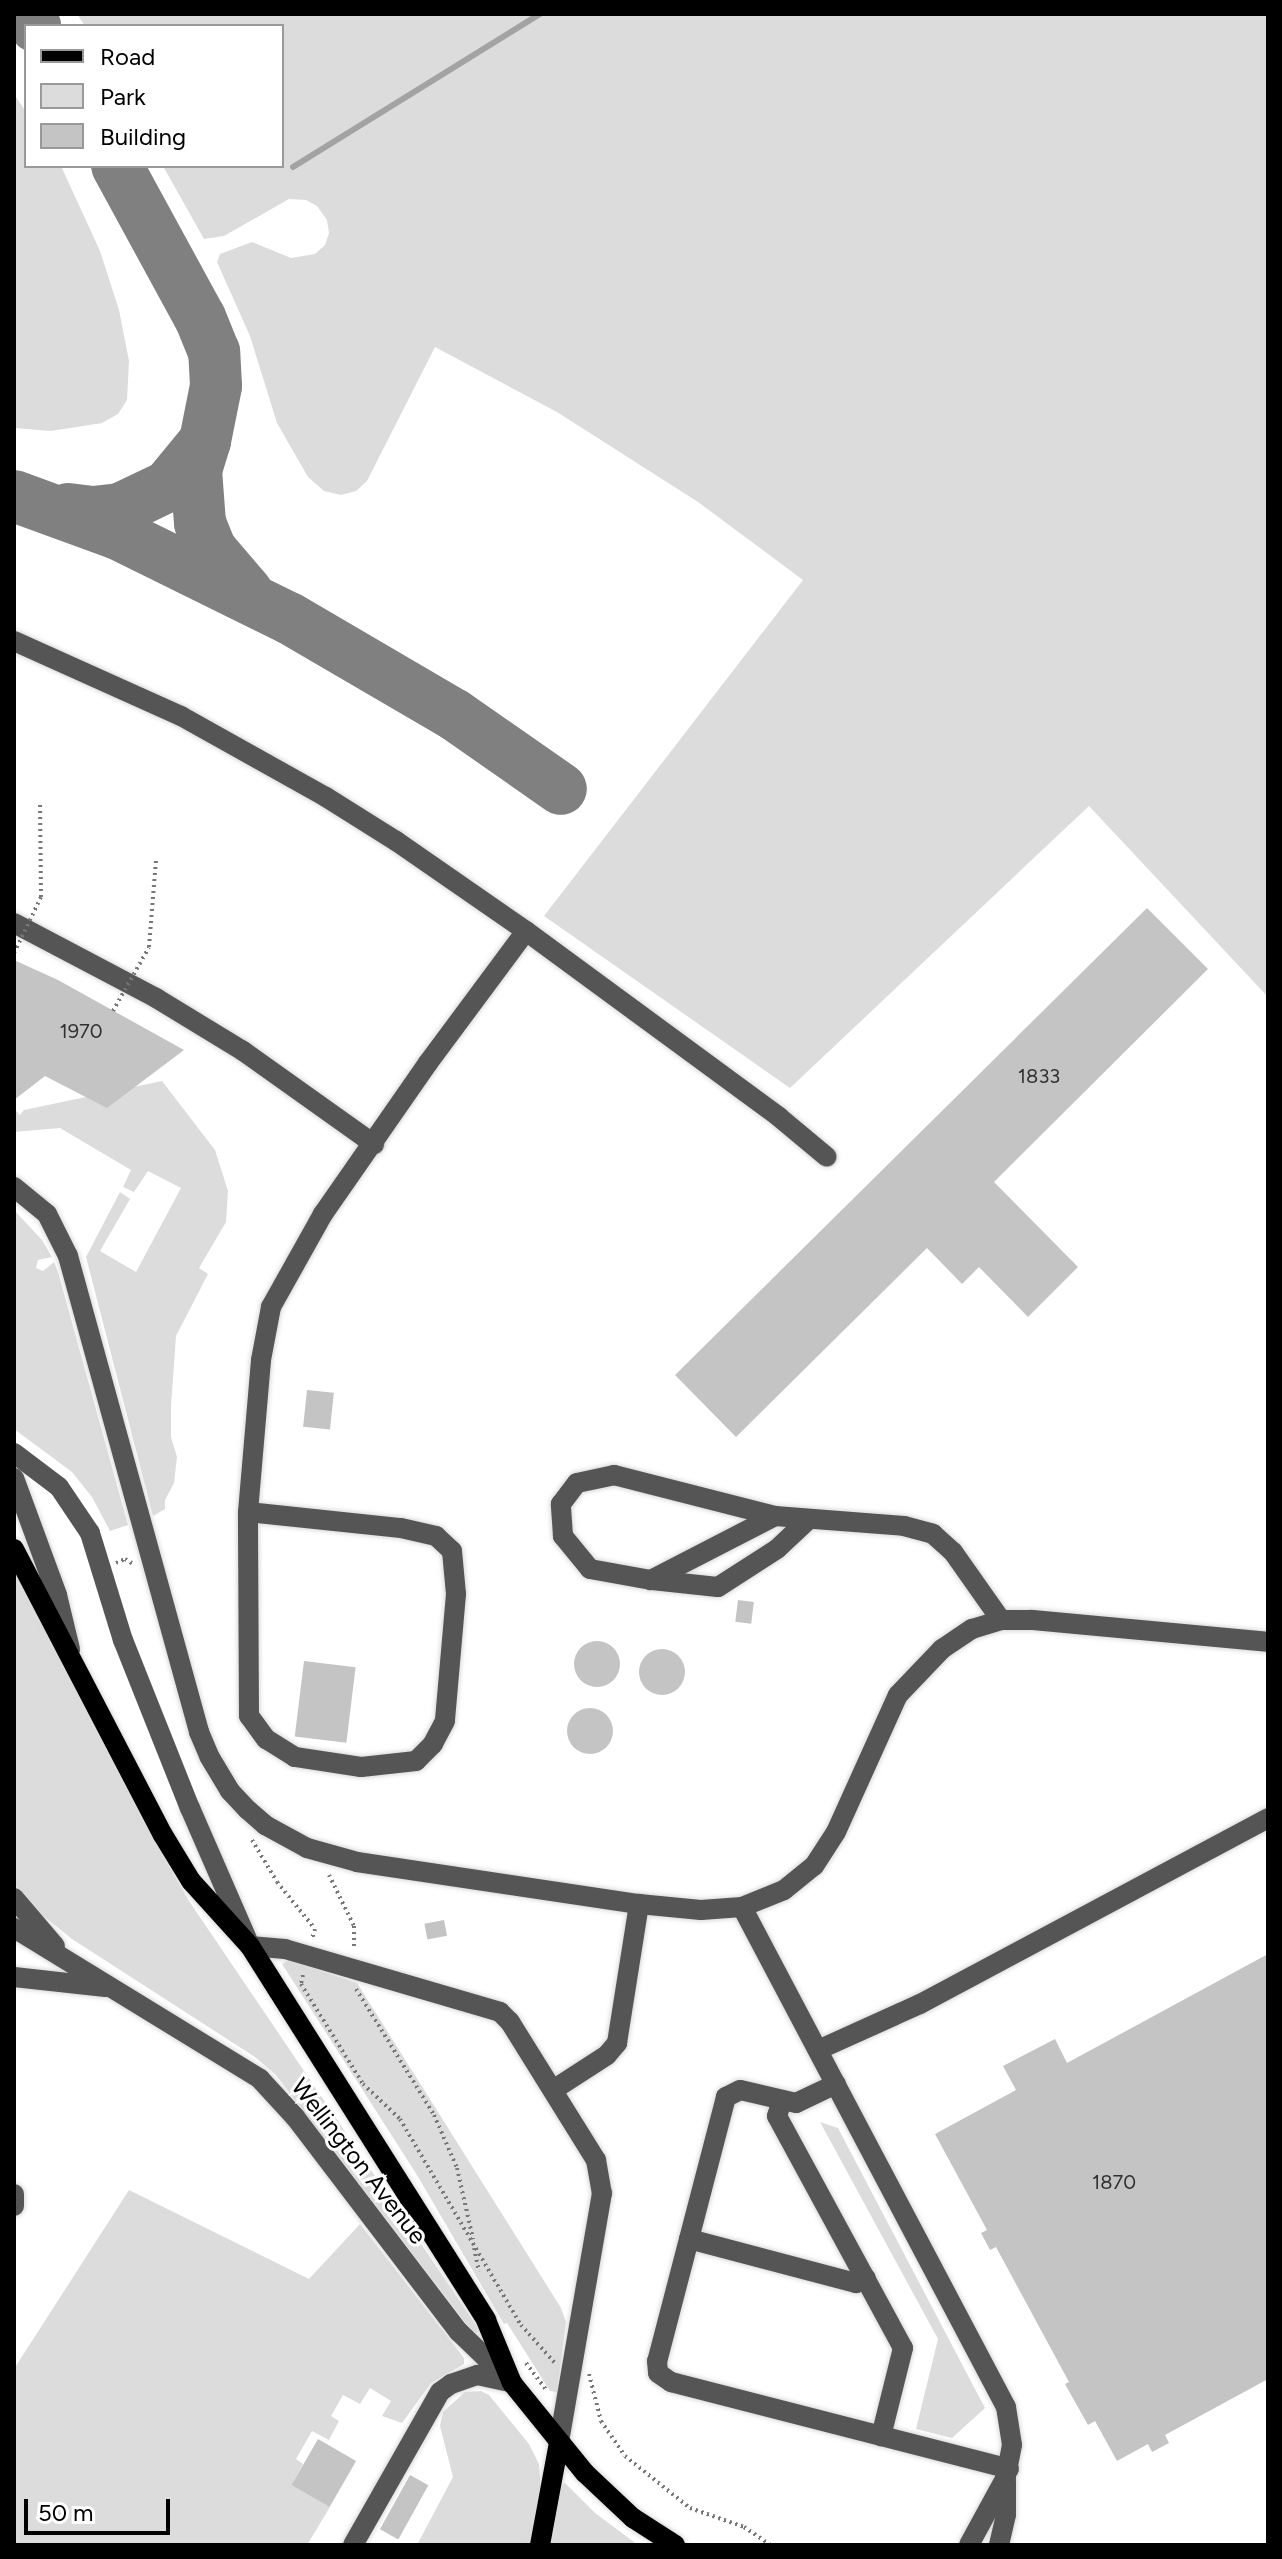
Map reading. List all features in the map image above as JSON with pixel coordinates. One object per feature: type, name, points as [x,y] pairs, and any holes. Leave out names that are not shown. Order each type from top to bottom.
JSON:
[{"type":"main road","name":"Wellington Avenue","points":[[14,1549],[163,1835],[191,1881],[250,1946],[486,2320],[512,2383],[559,2442],[633,2518],[675,2545]]},
{"type":"main road","points":[[540,2545],[559,2442]]},
{"type":"street","points":[[14,641],[122,686],[251,753],[396,841],[526,931],[779,1117],[827,1157]]},
{"type":"street","points":[[14,923],[156,998],[243,1051],[374,1144]]},
{"type":"street","points":[[248,1512],[401,1528],[436,1536],[452,1551],[456,1594],[445,1721],[433,1744],[416,1761],[379,1767],[319,1762],[295,1757],[273,1745],[255,1729],[246,1701],[248,1512],[254,1413],[271,1307],[323,1214],[428,1063],[526,931]]},
{"type":"street","points":[[14,1187],[26,1193],[47,1214],[68,1256],[199,1732],[209,1756],[230,1791],[248,1810],[265,1825],[307,1848],[357,1862],[639,1904],[701,1910],[742,1907],[784,1890],[820,1857],[848,1809],[898,1695],[920,1669],[972,1629],[1001,1620],[1073,1623],[1268,1642]]},
{"type":"street","name":"Wellington Avenue","points":[[14,1453],[59,1487],[90,1533],[123,1640],[190,1808],[250,1946]]},
{"type":"street","points":[[809,1519],[777,1549],[718,1587],[590,1569],[563,1536],[561,1504],[577,1483],[614,1475],[775,1516],[904,1526],[933,1534],[953,1552],[1001,1620]]},
{"type":"street","name":"Wellington Avenue","points":[[14,1478],[57,1595],[75,1668]]},
{"type":"street","points":[[651,1580],[775,1516]]},
{"type":"street","points":[[818,2050],[920,2004],[1268,1818]]},
{"type":"street","points":[[14,1898],[47,1937],[89,1974]]},
{"type":"street","points":[[553,2090],[600,2060],[617,2043],[639,1904]]},
{"type":"street","points":[[742,1907],[999,2391],[1011,2433],[1006,2515],[999,2545]]},
{"type":"street","name":"Wellington Avenue","points":[[14,1928],[260,2079],[295,2117],[459,2332],[512,2383]]},
{"type":"street","points":[[250,1946],[285,1949],[500,2012],[553,2090],[596,2160],[602,2182],[559,2442]]},
{"type":"street","points":[[14,1977],[113,1988]]},
{"type":"street","points":[[836,2084],[796,2103],[740,2090],[726,2097],[657,2361],[661,2377],[1008,2473]]},
{"type":"street","points":[[782,2100],[777,2116],[903,2348],[881,2436]]},
{"type":"street","points":[[14,2194],[14,2206]]},
{"type":"street","points":[[689,2239],[856,2283],[866,2278]]},
{"type":"street","points":[[353,2545],[440,2392],[458,2380],[477,2375],[512,2383]]},
{"type":"street","points":[[969,2545],[1008,2473]]},
{"type":"path","points":[[14,953],[41,897],[40,801]]},
{"type":"path","points":[[113,1011],[149,947],[156,860]]},
{"type":"path","points":[[131,1551],[138,1576]]},
{"type":"path","points":[[250,1838],[267,1860],[277,1882],[315,1929],[301,1984],[363,2084],[400,2119],[521,2325],[550,2360],[592,2374],[601,2421],[625,2456],[690,2508],[744,2527],[771,2545]]},
{"type":"path","points":[[307,1848],[330,1877],[354,1926],[354,1985],[434,2115],[457,2168],[479,2274]]},
{"type":"path","points":[[522,2357],[548,2393],[565,2404]]},
{"type":"green space","points":[[77,14],[1268,14],[1268,997],[1089,806],[790,1088],[544,916],[803,580],[698,502],[557,412],[435,347],[367,481],[356,491],[341,495],[324,491],[308,477],[277,423],[250,336],[217,262],[220,254],[252,242],[291,258],[315,254],[325,245],[329,233],[327,220],[317,206],[306,200],[289,199],[224,236],[204,239],[164,168],[284,168],[284,24],[84,24]]},
{"type":"green space","points":[[14,94],[24,109],[24,168],[62,168],[100,251],[119,310],[129,361],[127,400],[118,414],[102,423],[51,431],[14,428]]},
{"type":"green space","points":[[162,1081],[215,1150],[228,1191],[226,1222],[199,1268],[208,1274],[176,1336],[171,1406],[171,1437],[177,1457],[174,1483],[165,1500],[165,1509],[153,1516],[86,1257],[120,1192],[130,1199],[100,1251],[136,1272],[181,1188],[148,1171],[134,1192],[123,1187],[131,1170],[60,1128],[14,1132],[14,1109],[20,1115],[24,1110]]},
{"type":"green space","points":[[14,1210],[42,1240],[52,1257],[38,1260],[36,1268],[43,1271],[54,1262],[58,1272],[128,1525],[110,1531],[92,1497],[72,1472],[14,1429]]},
{"type":"green space","points":[[14,1568],[145,1824],[189,1901],[480,2331],[474,2334],[276,2075],[255,2057],[72,1939],[41,1914],[14,1884]]},
{"type":"green space","points":[[289,1960],[357,1983],[561,2308],[566,2322],[557,2392],[550,2391],[507,2323],[504,2324],[417,2175],[282,1964]]},
{"type":"green space","points":[[820,2122],[838,2128],[985,2408],[952,2438],[916,2429],[938,2339]]},
{"type":"green space","points":[[129,2190],[309,2279],[360,2224],[464,2358],[464,2364],[431,2383],[402,2423],[382,2416],[391,2401],[370,2388],[360,2404],[343,2395],[331,2416],[339,2421],[329,2440],[312,2431],[296,2459],[303,2464],[292,2485],[330,2507],[307,2545],[14,2545],[14,2369]]},
{"type":"green space","points":[[481,2391],[489,2395],[529,2444],[539,2464],[541,2491],[530,2545],[417,2545],[453,2477],[440,2426],[443,2412],[465,2392]]},
{"type":"green space","points":[[565,2483],[595,2513],[638,2545],[549,2545],[560,2486]]},
{"type":"building","points":[[1147,908],[1208,969],[994,1182],[1078,1267],[1028,1317],[979,1267],[962,1284],[927,1248],[736,1437],[675,1375]]},
{"type":"building","points":[[14,960],[58,980],[184,1050],[107,1108],[45,1076],[14,1100]]},
{"type":"building","points":[[307,1390],[334,1393],[330,1430],[303,1427]]},
{"type":"building","points":[[738,1600],[754,1602],[751,1624],[735,1622]]},
{"type":"building","points":[[597,1641],[614,1647],[620,1664],[614,1681],[597,1687],[580,1681],[574,1664],[580,1647]]},
{"type":"building","points":[[662,1649],[678,1656],[685,1672],[678,1688],[662,1695],[646,1688],[639,1672],[646,1656]]},
{"type":"building","points":[[304,1661],[356,1667],[346,1743],[295,1736]]},
{"type":"building","points":[[590,1708],[606,1715],[613,1731],[606,1747],[590,1754],[574,1747],[567,1731],[574,1715]]},
{"type":"building","points":[[444,1920],[447,1936],[427,1940],[424,1924]]},
{"type":"building","points":[[1268,1954],[1268,2379],[1165,2435],[1169,2443],[1152,2452],[1148,2444],[1117,2461],[1095,2421],[1088,2425],[1065,2384],[1069,2382],[996,2247],[990,2250],[981,2233],[987,2230],[935,2134],[1016,2090],[1003,2066],[1055,2039],[1067,2063]]},
{"type":"building","points":[[318,2439],[356,2461],[330,2507],[292,2485]]},
{"type":"building","points":[[410,2475],[428,2485],[398,2539],[380,2529]]},
{"type":"waterway","points":[[293,167],[540,14]]},
{"type":"taxiway","points":[[25,14],[33,24]]},
{"type":"taxiway","points":[[68,509],[93,512],[120,509],[168,486],[205,441],[216,386],[214,352],[200,318],[118,168]]},
{"type":"taxiway","points":[[205,441],[196,470],[200,523],[211,550],[247,592]]},
{"type":"taxiway","points":[[14,496],[118,534],[289,618],[455,715],[561,789]]}]
